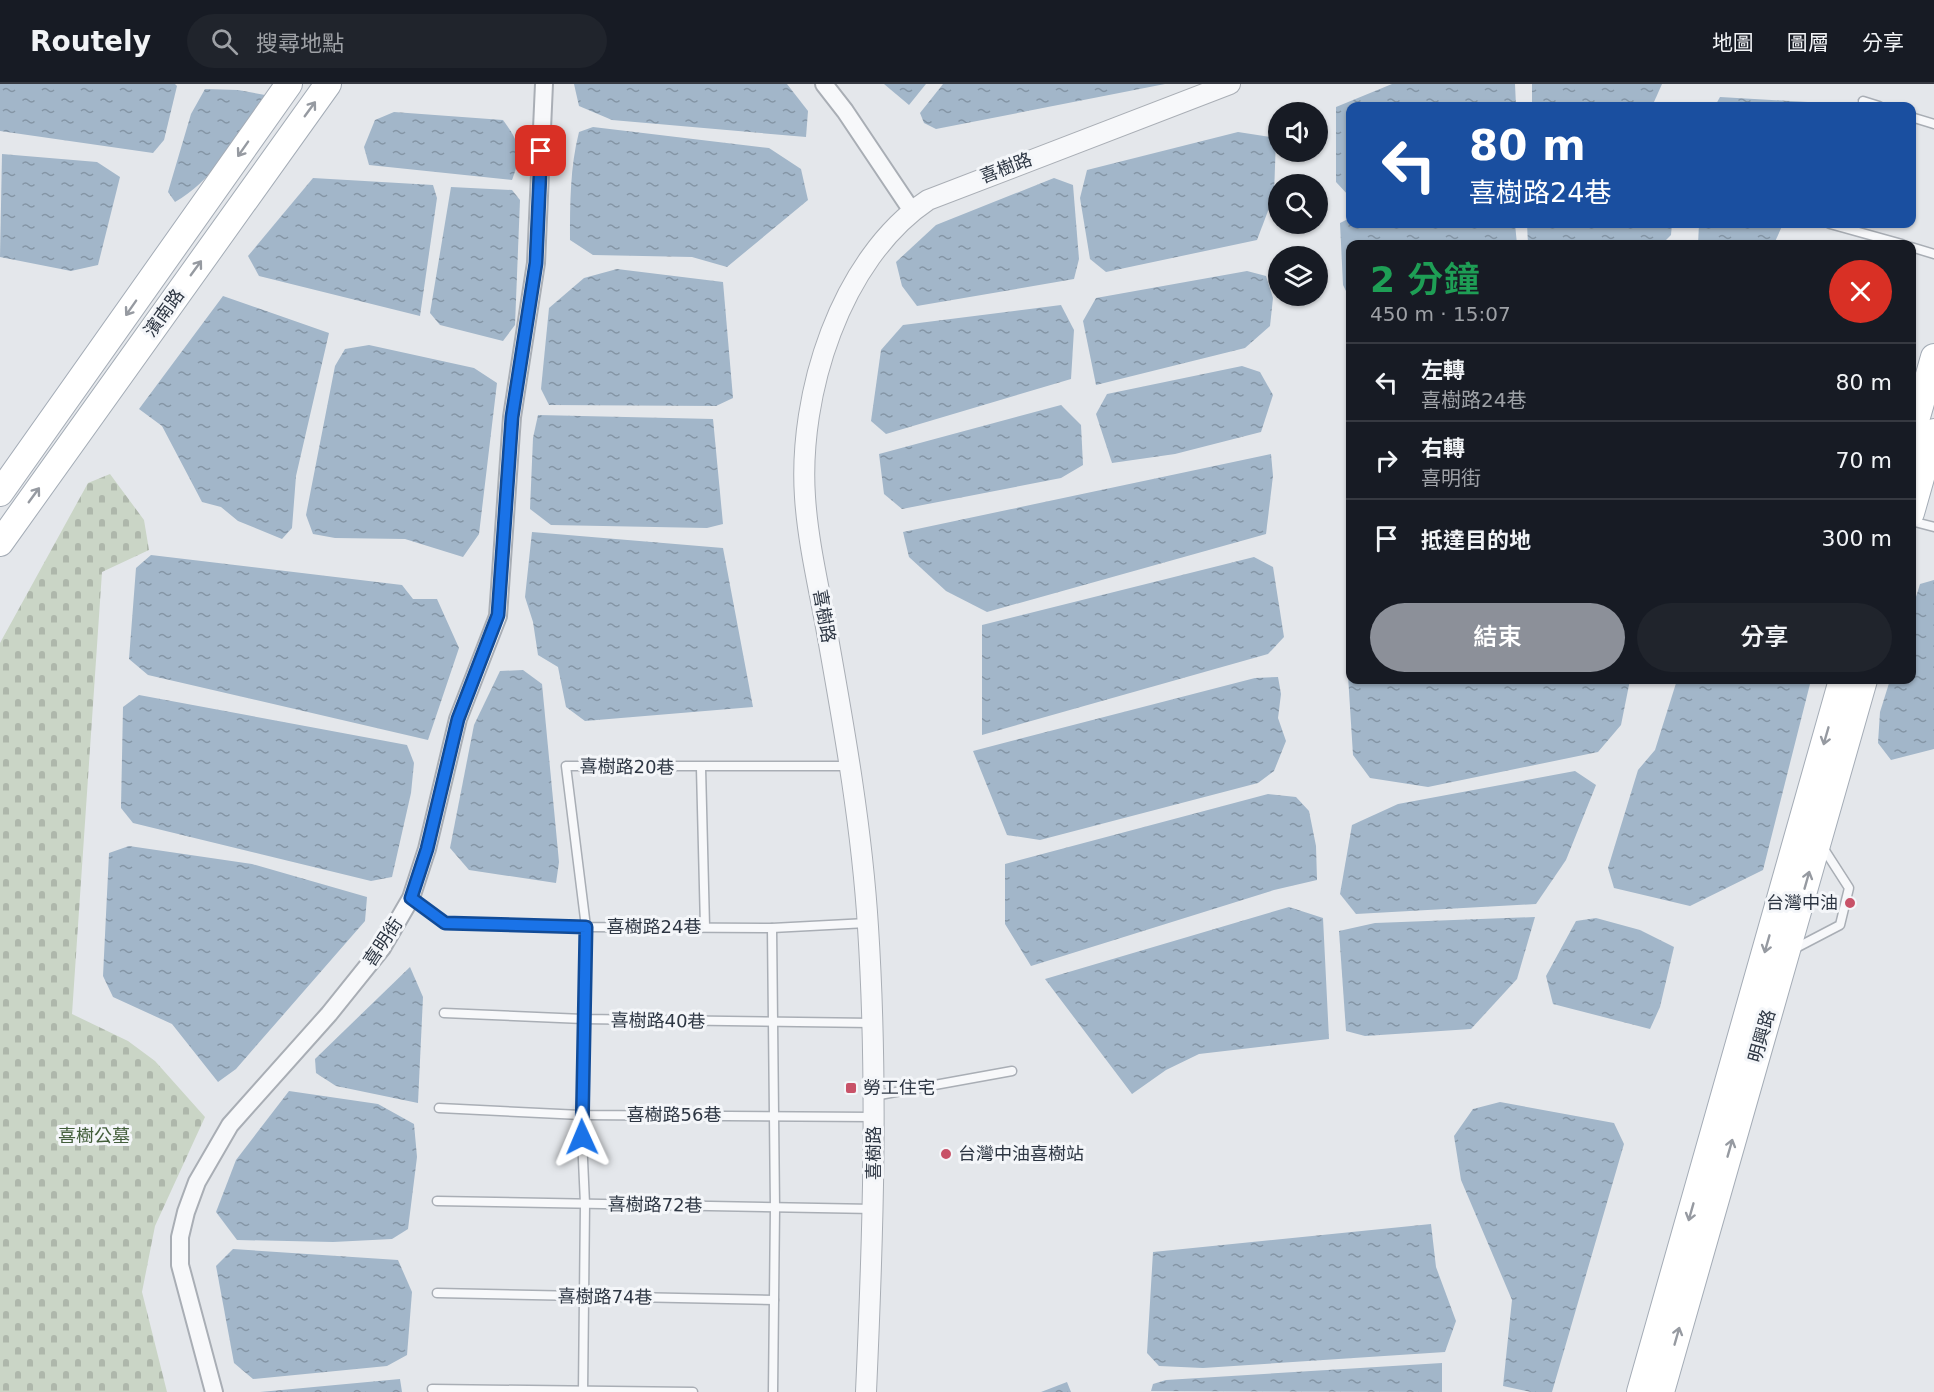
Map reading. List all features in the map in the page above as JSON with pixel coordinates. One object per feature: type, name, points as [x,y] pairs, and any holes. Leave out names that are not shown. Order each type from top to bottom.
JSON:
[{"type":"main road","name":"濱南路","points":[[0,493],[289,84]]},
{"type":"main road","name":"濱南路","points":[[0,543],[328,84]]},
{"type":"main road","points":[[1916,416],[1927,369]]},
{"type":"main road","points":[[1916,495],[1934,432]]},
{"type":"main road","name":"明興路","points":[[1640,1392],[1841,684]]},
{"type":"main road","name":"明興路","points":[[1661,1392],[1863,684]]},
{"type":"street","name":"喜明街","points":[[214,1392],[180,1265],[180,1236],[197,1182],[230,1125],[330,1014],[382,948],[411,898],[427,849],[458,719],[498,615],[512,417],[536,263],[544,84]]},
{"type":"street","points":[[824,84],[912,210]]},
{"type":"street","name":"喜樹路","points":[[866,1392],[874,1209],[873,1023],[868,923],[850,766],[804,495],[808,435],[816,387],[832,326],[862,269],[899,221],[912,210],[952,189],[1230,84]]},
{"type":"lane","points":[[1916,119],[1934,124]]},
{"type":"lane","points":[[1844,228],[1888,240]]},
{"type":"lane","points":[[1916,249],[1934,254]]},
{"type":"lane","points":[[1916,522],[1934,527]]},
{"type":"lane","name":"喜樹路20巷","points":[[586,927],[566,766],[701,768],[850,766]]},
{"type":"lane","points":[[701,768],[705,927]]},
{"type":"lane","points":[[1786,954],[1840,925],[1849,888],[1818,840]]},
{"type":"lane","name":"喜樹路24巷","points":[[411,898],[445,923],[586,927],[772,928],[868,923]]},
{"type":"lane","points":[[583,1391],[585,1204],[581,1114],[586,927]]},
{"type":"lane","points":[[772,928],[775,1208],[773,1392]]},
{"type":"lane","name":"喜樹路40巷","points":[[444,1013],[583,1019],[873,1023]]},
{"type":"lane","points":[[873,1096],[1012,1071]]},
{"type":"lane","name":"喜樹路56巷","points":[[439,1108],[581,1114],[773,1114],[873,1117]]},
{"type":"lane","name":"喜樹路72巷","points":[[437,1201],[874,1209]]},
{"type":"lane","name":"喜樹路74巷","points":[[437,1293],[774,1300]]},
{"type":"lane","points":[[432,1389],[693,1392]]},
{"type":"green space","name":"喜樹公墓","points":[[110,474],[144,520],[149,550],[102,572],[72,1014],[128,1041],[155,1061],[205,1117],[155,1226],[142,1292],[167,1392],[0,1392],[0,643],[88,483]]},
{"type":"water","points":[[0,84],[175,84],[177,86],[164,140],[153,153],[0,131]]},
{"type":"water","points":[[574,84],[787,84],[808,111],[806,137],[612,120],[579,106]]},
{"type":"water","points":[[884,84],[926,84],[909,105]]},
{"type":"water","points":[[943,84],[1165,84],[936,129],[924,123],[920,113]]},
{"type":"water","points":[[1392,84],[1515,84],[1516,102],[1348,102]]},
{"type":"water","points":[[1532,84],[1662,84],[1654,102],[1532,102]]},
{"type":"water","points":[[205,89],[238,90],[265,95],[215,168],[203,181],[175,202],[168,192],[191,114]]},
{"type":"water","points":[[1720,97],[1808,102],[1717,102]]},
{"type":"water","points":[[1346,103],[1346,193],[1336,182],[1336,107]]},
{"type":"water","points":[[394,112],[503,120],[518,149],[512,180],[369,165],[364,147],[375,120]]},
{"type":"water","points":[[593,127],[769,148],[801,169],[808,200],[727,267],[692,257],[593,255],[570,240],[571,186],[576,145],[579,132]]},
{"type":"water","points":[[1238,132],[1268,137],[1268,162],[1275,162],[1275,174],[1268,174],[1268,211],[1257,240],[1106,272],[1090,259],[1080,198],[1087,170]]},
{"type":"water","points":[[2,154],[97,162],[120,177],[98,265],[71,271],[0,257]]},
{"type":"water","points":[[313,178],[433,185],[437,198],[420,316],[259,276],[248,256]]},
{"type":"water","points":[[1054,178],[1073,185],[1079,259],[1074,279],[917,306],[902,286],[896,262],[936,225]]},
{"type":"water","points":[[451,187],[512,190],[520,200],[515,325],[503,341],[440,325],[430,313]]},
{"type":"water","points":[[1346,220],[1346,228],[1515,228],[1517,240],[1346,240],[1346,291],[1343,285],[1340,223]]},
{"type":"water","points":[[1527,228],[1672,228],[1671,235],[1666,240],[1528,240]]},
{"type":"water","points":[[1699,228],[1781,228],[1776,240],[1698,240]]},
{"type":"water","points":[[617,269],[723,282],[733,398],[716,406],[549,405],[541,389],[549,308],[584,278]]},
{"type":"water","points":[[1247,271],[1266,276],[1268,306],[1272,306],[1270,326],[1245,348],[1096,385],[1083,321],[1096,298]]},
{"type":"water","points":[[223,296],[329,333],[296,476],[292,528],[282,539],[238,521],[221,507],[202,502],[162,426],[139,409]]},
{"type":"water","points":[[1061,305],[1074,330],[1071,379],[886,434],[871,421],[881,350],[903,325]]},
{"type":"water","points":[[369,345],[474,368],[497,383],[479,534],[463,557],[405,539],[335,538],[313,534],[306,515],[335,366],[345,349]]},
{"type":"water","points":[[1242,366],[1260,372],[1273,395],[1261,432],[1175,454],[1112,463],[1096,414],[1107,394]]},
{"type":"water","points":[[1061,405],[1081,425],[1083,465],[1061,478],[902,509],[884,494],[879,454]]},
{"type":"water","points":[[538,415],[713,419],[723,524],[707,528],[551,525],[530,509],[533,438]]},
{"type":"water","points":[[1271,454],[1273,476],[1266,534],[987,612],[946,591],[909,557],[903,532]]},
{"type":"water","points":[[532,532],[723,548],[753,707],[585,721],[566,707],[558,667],[538,655],[533,622],[525,597]]},
{"type":"water","points":[[151,555],[402,585],[413,599],[437,599],[459,648],[428,740],[148,675],[129,659],[136,568]]},
{"type":"water","points":[[1254,557],[1273,567],[1284,637],[1268,654],[982,735],[982,625]]},
{"type":"water","points":[[1934,580],[1934,749],[1891,760],[1878,743],[1880,712],[1889,684],[1916,684],[1916,597],[1920,584]]},
{"type":"water","points":[[523,670],[542,684],[559,862],[556,883],[469,870],[450,848],[474,725],[500,671]]},
{"type":"water","points":[[1278,677],[1281,694],[1278,718],[1286,741],[1274,771],[1258,783],[1040,840],[1007,835],[973,751],[1255,678]]},
{"type":"water","points":[[1349,684],[1629,684],[1621,725],[1598,752],[1428,787],[1370,778],[1353,755]]},
{"type":"water","points":[[1676,684],[1810,684],[1763,870],[1690,906],[1614,888],[1608,868],[1638,770],[1655,750]]},
{"type":"water","points":[[139,695],[407,745],[414,763],[411,793],[392,877],[371,881],[133,823],[121,808],[123,707]]},
{"type":"water","points":[[1575,771],[1596,785],[1566,860],[1536,904],[1356,914],[1340,894],[1352,825],[1398,804]]},
{"type":"water","points":[[1268,794],[1296,797],[1309,811],[1316,846],[1317,880],[1274,890],[1031,966],[1005,924],[1005,864]]},
{"type":"water","points":[[129,846],[252,864],[367,897],[365,921],[236,1069],[218,1082],[172,1024],[113,997],[103,976],[109,853]]},
{"type":"water","points":[[1289,907],[1323,918],[1329,1039],[1199,1054],[1166,1070],[1132,1094],[1045,979]]},
{"type":"water","points":[[1535,917],[1517,979],[1471,1029],[1365,1036],[1346,1031],[1339,931],[1375,923]]},
{"type":"water","points":[[1596,918],[1640,930],[1674,947],[1660,1007],[1650,1029],[1553,1004],[1546,976],[1576,921]]},
{"type":"water","points":[[410,967],[423,997],[418,1103],[336,1086],[316,1073],[315,1059]]},
{"type":"water","points":[[289,1091],[378,1104],[414,1124],[417,1157],[408,1229],[392,1239],[333,1242],[237,1240],[216,1212],[236,1160]]},
{"type":"water","points":[[1500,1102],[1614,1123],[1624,1144],[1552,1392],[1531,1392],[1503,1386],[1512,1300],[1461,1180],[1454,1136],[1473,1109]]},
{"type":"water","points":[[1431,1224],[1436,1267],[1456,1321],[1445,1352],[1203,1368],[1159,1366],[1147,1353],[1153,1252]]},
{"type":"water","points":[[233,1249],[398,1260],[412,1292],[407,1355],[387,1366],[253,1379],[234,1363],[216,1266]]},
{"type":"water","points":[[1442,1363],[1442,1392],[1151,1391],[1153,1384],[1166,1380]]},
{"type":"water","points":[[400,1379],[402,1392],[260,1392]]},
{"type":"water","points":[[1067,1382],[1071,1392],[1041,1392]]},
{"type":"place","name":"台灣中油","points":[[1850,903]]},
{"type":"place","name":"勞工住宅","points":[[851,1088]]},
{"type":"place","name":"台灣中油喜樹站","points":[[946,1154]]},
{"type":"route","points":[[541,151],[536,263],[512,417],[498,615],[458,719],[427,849],[411,898],[445,923],[586,927],[582,1137]]}]
